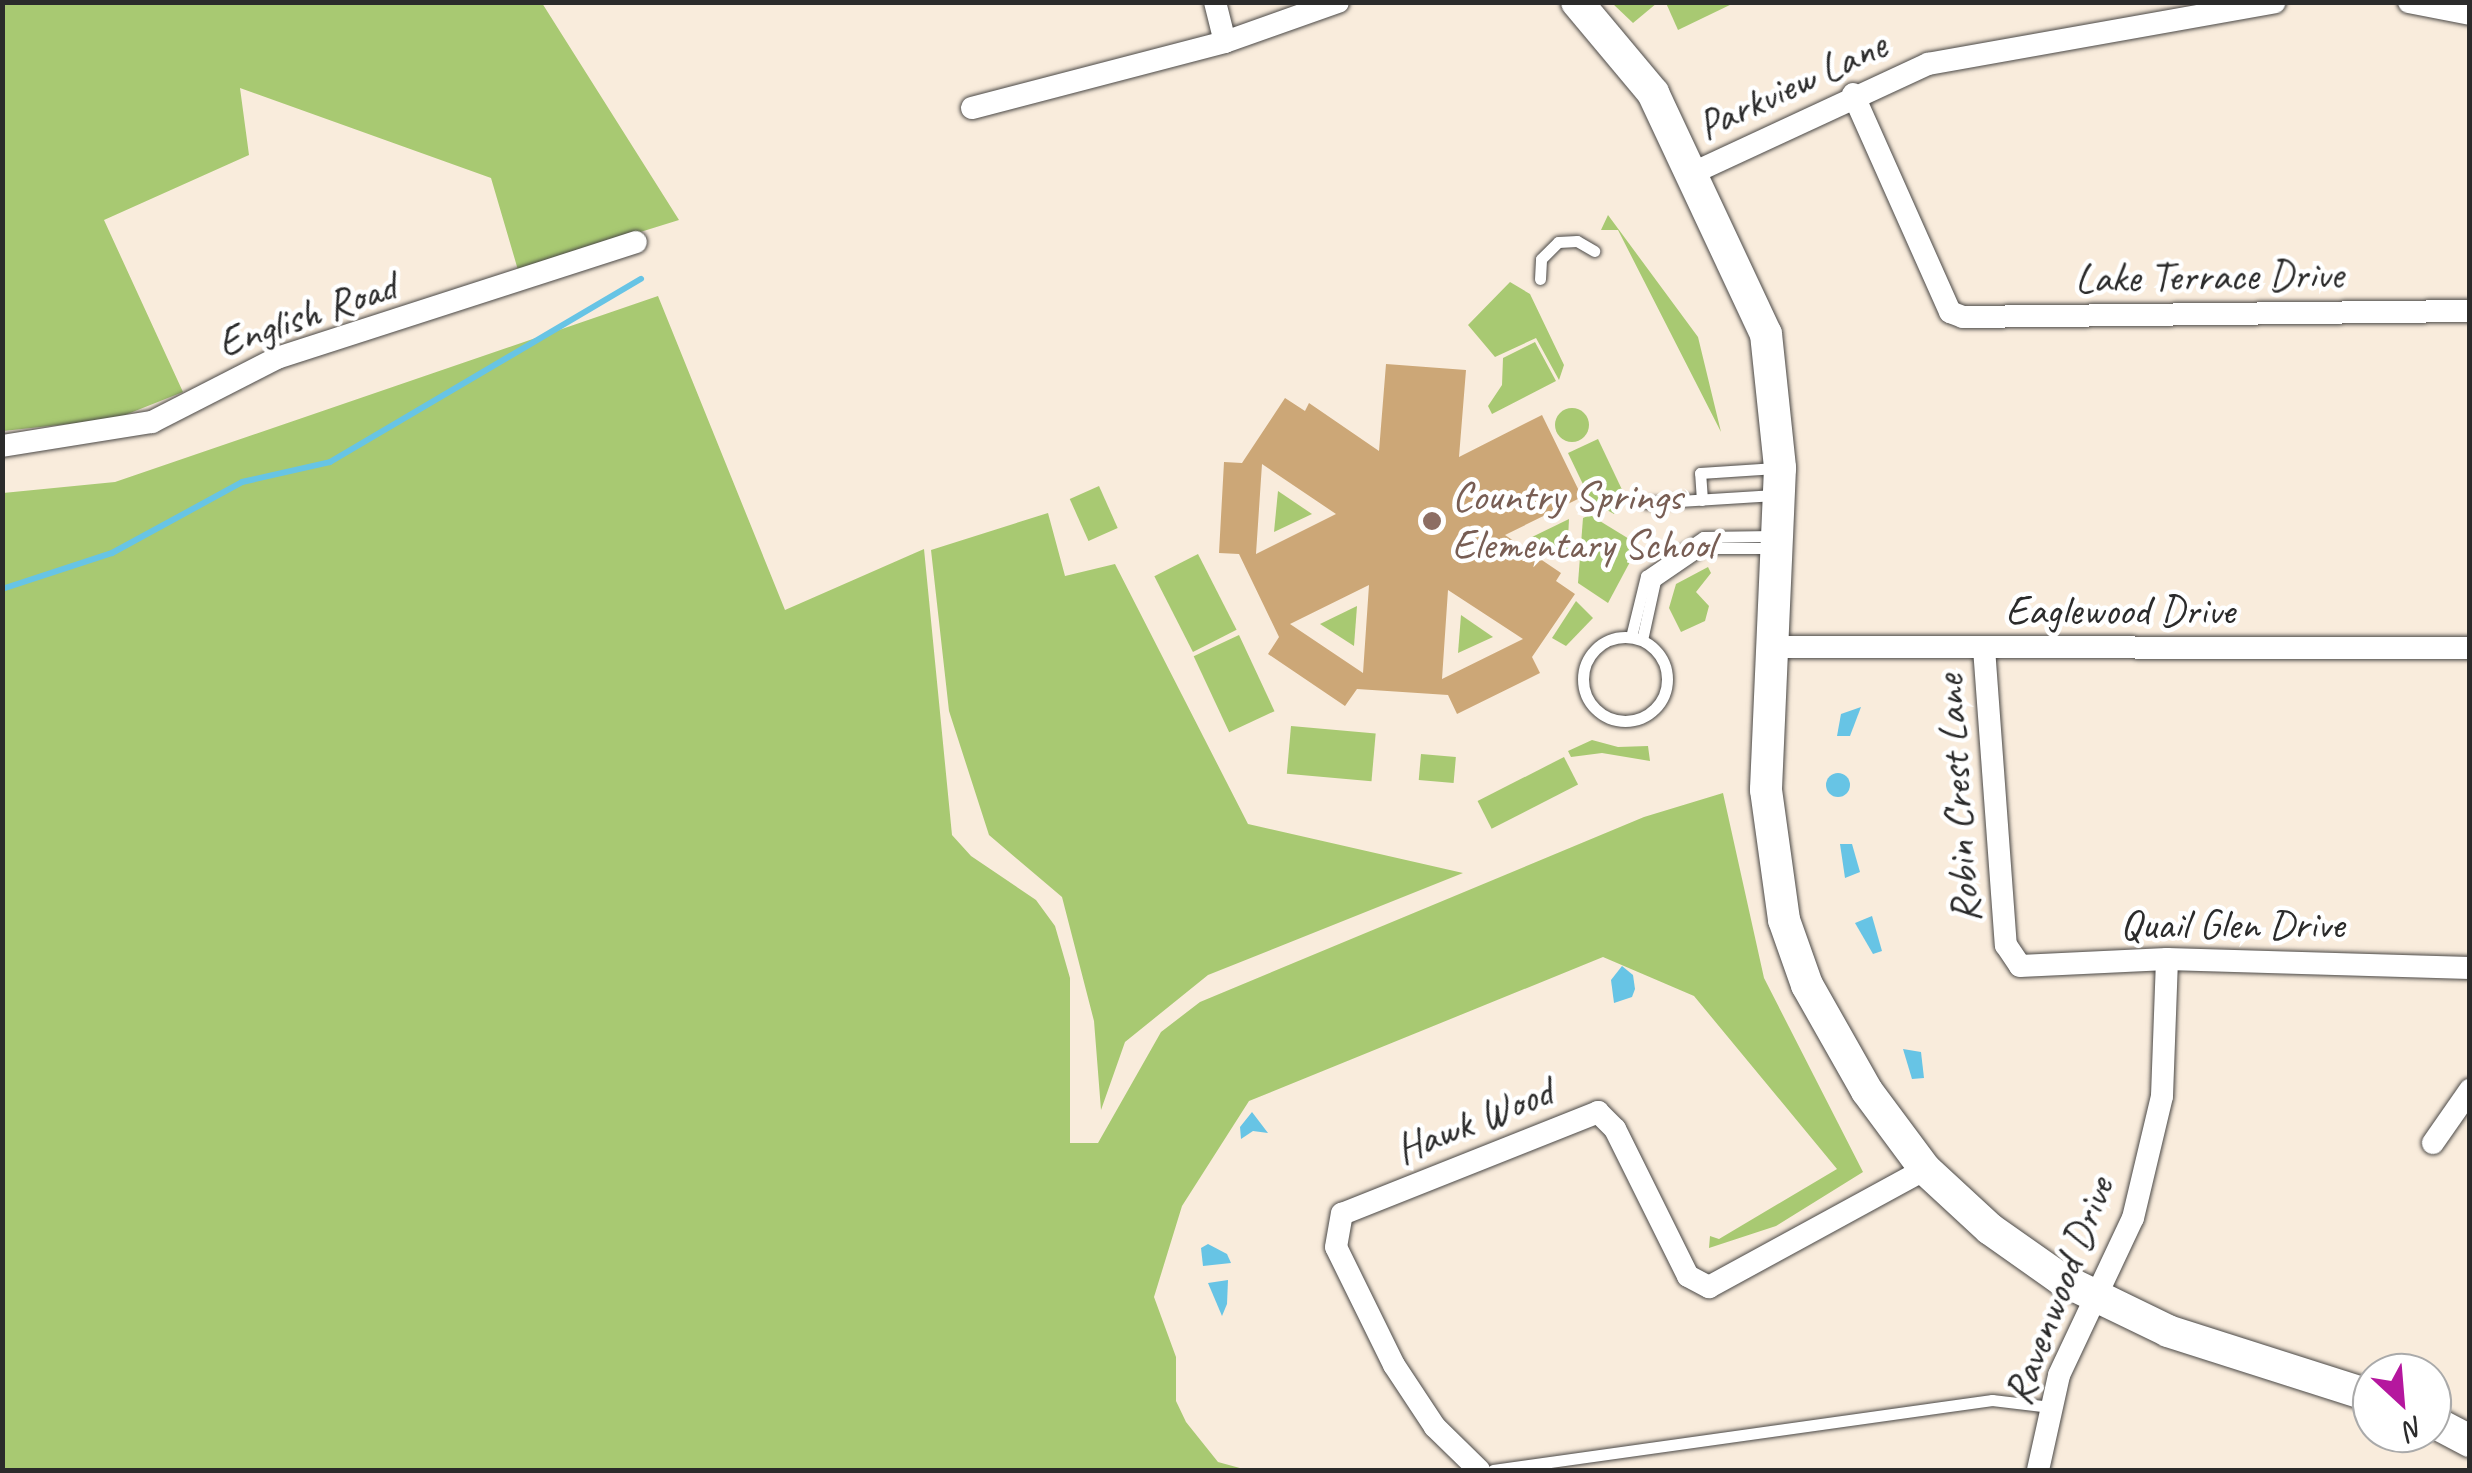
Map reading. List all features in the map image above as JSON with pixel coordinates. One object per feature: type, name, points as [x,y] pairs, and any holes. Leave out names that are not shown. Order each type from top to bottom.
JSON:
[{"type":"street","points":[[1215,2],[1225,42]]},
{"type":"street","points":[[972,108],[1225,42],[1338,2]]},
{"type":"street","points":[[1577,2],[1653,93],[1695,172],[1766,334],[1780,482],[1766,790],[1784,920],[1816,1000],[1867,1091],[1925,1169],[1990,1229],[2098,1301],[2223,1350],[2352,1390]]},
{"type":"street","name":"Parkview Lane","points":[[1695,172],[1853,94],[1928,64],[2274,2]]},
{"type":"street","points":[[2409,2],[2470,14]]},
{"type":"street","name":"Lake Terrace Drive","points":[[1853,94],[1950,312],[2470,311]]},
{"type":"street","name":"English Road","points":[[2,446],[152,422],[277,358],[636,242]]},
{"type":"street","name":"Eaglewood Drive","points":[[1771,647],[2470,648]]},
{"type":"street","name":"Robin Crest Lane","points":[[1984,648],[2006,944]]},
{"type":"street","name":"Quail Glen Drive","points":[[2006,944],[2020,966],[2167,959],[2470,968]]},
{"type":"street","name":"Ravenwood Drive","points":[[2038,1470],[2059,1375],[2098,1301],[2133,1218],[2162,1096],[2167,959]]},
{"type":"street","points":[[2433,1143],[2470,1090]]},
{"type":"street","name":"Hawk Wood","points":[[1479,1470],[1434,1427],[1394,1365],[1336,1247],[1342,1214],[1598,1112],[1616,1129],[1688,1276],[1708,1287],[1925,1169]]},
{"type":"lane","points":[[1540,279],[1541,258],[1558,242],[1577,241],[1594,251]]},
{"type":"lane","points":[[1702,500],[1700,473],[1780,482]]},
{"type":"lane","points":[[1647,503],[1702,500],[1780,482]]},
{"type":"lane","points":[[1636,638],[1655,581],[1703,548],[1778,542]]},
{"type":"lane","points":[[1636,638],[1664,662],[1665,690],[1636,720],[1608,718],[1588,701],[1582,674],[1594,650],[1636,638]]},
{"type":"lane","points":[[1493,1470],[1992,1400],[2051,1407]]},
{"type":"green space","points":[[2,3],[542,3],[679,220],[518,270],[491,178],[240,88],[249,155],[104,220],[183,392],[115,419],[3,431]]},
{"type":"green space","points":[[1612,3],[1657,3],[1633,23]]},
{"type":"green space","points":[[1666,3],[1734,3],[1678,30]]},
{"type":"green space","points":[[1608,215],[1698,337],[1721,432],[1618,230],[1601,230]]},
{"type":"green space","points":[[1510,282],[1530,294],[1564,365],[1559,380],[1536,338],[1495,357],[1468,325]]},
{"type":"green space","points":[[658,296],[785,610],[924,549],[952,835],[971,856],[1036,900],[1055,926],[1070,978],[1070,1143],[1098,1143],[1161,1032],[1200,1002],[1644,817],[1723,793],[1764,978],[1863,1172],[1776,1226],[1709,1248],[1710,1236],[1719,1239],[1837,1169],[1694,996],[1603,957],[1249,1101],[1182,1206],[1154,1297],[1176,1357],[1176,1401],[1186,1422],[1218,1462],[1247,1470],[3,1470],[3,493],[115,482]]},
{"type":"green space","points":[[1535,342],[1556,381],[1492,414],[1488,406],[1502,385],[1503,358]]},
{"type":"green space","points":[[1572,408],[1584,413],[1589,425],[1584,437],[1572,442],[1560,437],[1555,425],[1560,413]]},
{"type":"green space","points":[[1598,439],[1625,496],[1614,514],[1591,501],[1568,453]]},
{"type":"green space","points":[[1099,486],[1118,528],[1088,541],[1070,499]]},
{"type":"green space","points":[[1278,491],[1312,514],[1274,532]]},
{"type":"green space","points":[[1048,513],[1065,576],[1115,564],[1248,824],[1463,873],[1208,975],[1125,1042],[1101,1110],[1094,1021],[1062,897],[989,835],[949,711],[931,550]]},
{"type":"green space","points":[[1590,515],[1639,545],[1608,603],[1578,583],[1583,518]]},
{"type":"green space","points":[[1569,519],[1567,559],[1532,537]]},
{"type":"green space","points":[[1198,554],[1237,630],[1193,652],[1154,576]]},
{"type":"green space","points":[[1708,567],[1711,573],[1696,592],[1709,606],[1705,621],[1681,632],[1669,608],[1676,584]]},
{"type":"green space","points":[[1576,601],[1593,618],[1566,646],[1552,638]]},
{"type":"green space","points":[[1357,606],[1354,646],[1320,624]]},
{"type":"green space","points":[[1461,615],[1493,637],[1458,653]]},
{"type":"green space","points":[[1239,635],[1274,711],[1229,732],[1194,656]]},
{"type":"green space","points":[[1291,726],[1376,733],[1371,781],[1287,774]]},
{"type":"green space","points":[[1592,740],[1618,747],[1648,746],[1650,761],[1602,753],[1571,757],[1568,751]]},
{"type":"green space","points":[[1421,754],[1456,757],[1454,783],[1419,780]]},
{"type":"green space","points":[[1564,757],[1578,785],[1492,829],[1478,801]]},
{"type":"water","points":[[1861,707],[1850,736],[1837,736],[1841,714]]},
{"type":"water","points":[[1838,773],[1850,785],[1838,797],[1826,785]]},
{"type":"water","points":[[1840,844],[1852,844],[1860,872],[1845,878]]},
{"type":"water","points":[[1872,916],[1882,951],[1873,954],[1855,923]]},
{"type":"water","points":[[1622,966],[1633,975],[1635,989],[1632,997],[1614,1003],[1611,980]]},
{"type":"water","points":[[1903,1049],[1921,1052],[1924,1078],[1912,1079]]},
{"type":"water","points":[[1252,1112],[1268,1133],[1253,1131],[1241,1139],[1240,1127]]},
{"type":"water","points":[[1208,1244],[1227,1254],[1231,1263],[1203,1266],[1201,1248]]},
{"type":"water","points":[[1228,1280],[1227,1304],[1222,1316],[1208,1283]]},
{"type":"building","points":[[1386,364],[1466,370],[1459,457],[1542,415],[1582,497],[1505,535],[1561,573],[1556,581],[1575,594],[1532,657],[1540,673],[1457,714],[1448,695],[1357,689],[1345,706],[1268,654],[1279,637],[1239,554],[1219,553],[1224,462],[1242,463],[1285,398],[1305,411],[1309,403],[1379,451]],"holes":[[[1262,464],[1336,514],[1256,554]],[[1369,585],[1363,673],[1290,624]],[[1448,590],[1523,639],[1442,679]]]},
{"type":"waterway","points":[[2,589],[112,553],[242,482],[330,462],[641,279]]},
{"type":"place","name":"Country Springs Elementary School","points":[[1432,521]]}]
